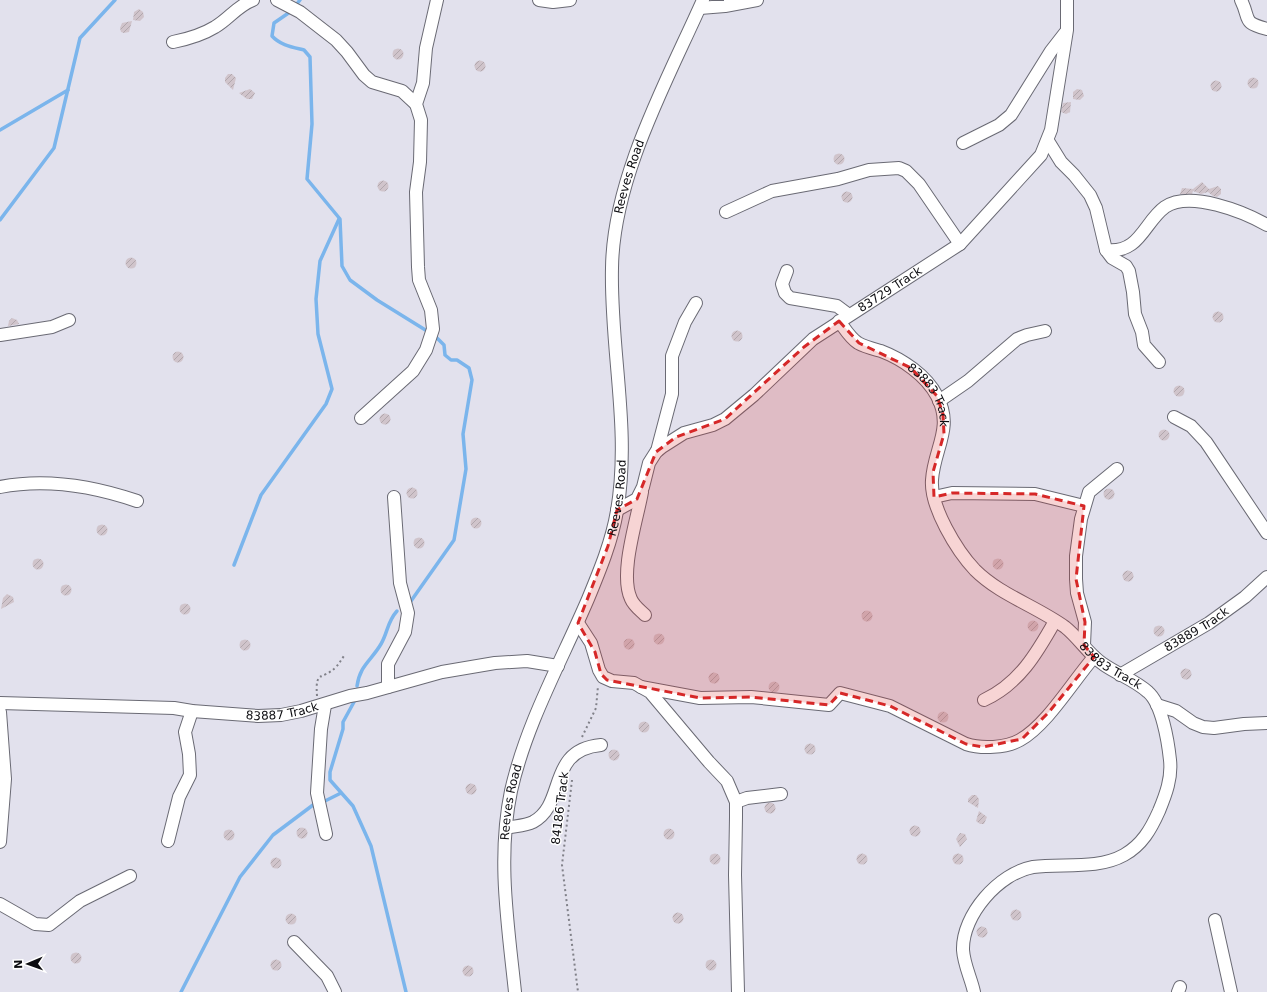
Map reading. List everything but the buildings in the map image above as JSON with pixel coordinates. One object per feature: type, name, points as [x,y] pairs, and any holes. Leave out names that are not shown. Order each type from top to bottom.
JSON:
[{"type":"street","points":[[173,42],[188,39],[215,27],[238,6],[253,0]]},
{"type":"street","points":[[277,0],[300,12],[336,40],[364,75],[372,82],[402,91],[416,104],[421,120],[416,192],[418,267],[419,280],[431,310],[433,329],[426,350],[413,371],[361,418]]},
{"type":"street","points":[[416,104],[423,83],[426,48],[437,0]]},
{"type":"street","points":[[539,0],[553,2],[570,0]]},
{"type":"street","points":[[702,4],[725,6],[757,0]]},
{"type":"street","name":"83729 Track","points":[[617,510],[637,499],[643,487],[650,463],[657,451],[676,437],[725,419],[754,395],[804,347],[839,321],[923,270],[960,244],[1041,155],[1048,141],[1066,30],[1067,0]]},
{"type":"street","points":[[1241,0],[1246,18],[1249,22],[1267,29]]},
{"type":"street","name":"Reeves Road","points":[[516,992],[505,894],[504,845],[512,789],[529,734],[578,623],[599,571],[617,510],[622,468],[622,422],[613,317],[612,266],[617,222],[625,188],[643,136],[702,4]]},
{"type":"street","points":[[963,143],[999,125],[1011,115],[1066,30]]},
{"type":"street","points":[[1048,141],[1061,162],[1074,174],[1090,195],[1096,208],[1106,250],[1112,258],[1126,266],[1130,271],[1134,314],[1142,332],[1144,345],[1159,362]]},
{"type":"street","points":[[726,212],[772,191],[838,179],[868,170],[899,168],[906,171],[919,184],[960,244]]},
{"type":"street","points":[[1106,250],[1125,248],[1146,230],[1158,213],[1165,207],[1182,202],[1196,202],[1229,208],[1267,225]]},
{"type":"street","points":[[787,271],[782,284],[785,293],[790,298],[837,306],[849,315]]},
{"type":"street","points":[[657,451],[672,394],[672,356],[685,322],[696,303]]},
{"type":"street","points":[[0,335],[52,327],[69,320]]},
{"type":"street","name":"83883 Track","points":[[839,321],[859,343],[896,358],[911,368],[925,380],[939,401],[944,419],[944,434],[933,472],[932,484],[934,496],[945,525],[958,548],[977,571],[1001,590],[1066,628],[1094,657],[1148,692],[1157,705],[1168,742],[1171,772],[1165,797],[1153,825],[1145,838],[1134,848],[1115,859],[1080,864],[1036,867],[1023,870],[1010,876],[984,898],[968,924],[963,945],[966,968],[974,992]]},
{"type":"street","points":[[939,401],[968,381],[1017,340],[1027,335],[1045,332]]},
{"type":"street","points":[[1174,417],[1190,426],[1206,442],[1267,533]]},
{"type":"street","points":[[1084,645],[1085,622],[1077,593],[1076,556],[1084,506],[1089,492],[1116,469]]},
{"type":"street","points":[[0,486],[28,483],[73,485],[137,501]]},
{"type":"street","points":[[643,487],[628,557],[627,575],[631,598],[645,616]]},
{"type":"street","points":[[934,496],[952,493],[1035,494],[1084,506]]},
{"type":"street","points":[[388,687],[388,664],[405,632],[408,614],[400,583],[394,497]]},
{"type":"street","name":"83889 Track","points":[[1120,675],[1209,623],[1245,597],[1267,577]]},
{"type":"street","points":[[984,700],[998,694],[1007,687],[1030,663],[1055,621]]},
{"type":"street","points":[[578,623],[595,652],[599,670],[603,677],[612,681],[634,684],[650,692],[709,762],[724,777],[736,802],[735,882],[738,992]]},
{"type":"street","points":[[641,688],[700,698],[751,697],[829,705],[840,693],[890,706],[966,744],[974,747],[983,747],[1015,743],[1022,739],[1049,712],[1094,657]]},
{"type":"street","name":"83887 Track","points":[[0,703],[174,708],[192,711],[271,715],[301,711],[321,706],[350,696],[442,672],[495,663],[527,661],[558,666]]},
{"type":"street","points":[[1157,705],[1173,709],[1193,723],[1214,728],[1267,723]]},
{"type":"street","points":[[321,706],[317,793],[326,834]]},
{"type":"street","points":[[168,841],[179,796],[190,775],[189,754],[185,732],[192,711]]},
{"type":"street","points":[[0,712],[5,779],[0,842]]},
{"type":"street","points":[[506,828],[532,823],[539,817],[548,808],[564,766],[578,751],[587,746],[601,745]]},
{"type":"street","points":[[736,802],[747,798],[781,794]]},
{"type":"street","points":[[0,904],[35,924],[51,924],[80,902],[130,876]]},
{"type":"street","points":[[1215,920],[1221,952],[1228,970],[1231,992]]},
{"type":"street","points":[[294,942],[327,976],[335,992]]},
{"type":"path","points":[[321,706],[316,682],[319,677],[335,668],[344,656]]},
{"type":"path","points":[[578,751],[596,708],[598,682]]},
{"type":"path","name":"84186 Track","points":[[572,778],[562,865],[578,992]]},
{"type":"highlighted area","points":[[839,321],[859,343],[911,368],[937,396],[943,414],[944,434],[933,472],[934,497],[952,493],[1035,494],[1084,506],[1076,579],[1085,622],[1084,645],[1094,657],[1049,712],[1022,739],[983,747],[966,744],[890,706],[840,693],[829,705],[751,697],[700,698],[607,680],[601,674],[595,652],[578,623],[608,546],[617,510],[637,499],[656,452],[676,437],[725,419],[804,347]]},
{"type":"waterway","points":[[0,220],[54,148],[80,38],[115,0]]},
{"type":"waterway","points":[[296,5],[300,0]]},
{"type":"waterway","points":[[290,12],[274,23],[272,36],[282,44],[304,50],[310,57],[312,124],[307,179],[340,219],[342,266],[350,280],[377,300],[427,331]]},
{"type":"waterway","points":[[0,130],[68,90]]},
{"type":"waterway","points":[[234,565],[261,495],[326,404],[332,389],[318,334],[316,299],[320,261],[339,219]]},
{"type":"waterway","points":[[411,601],[454,540],[466,469],[463,434],[472,380],[469,368],[457,360],[451,360],[445,355],[444,345],[435,336]]},
{"type":"waterway","points":[[357,686],[358,679],[363,668],[381,644],[389,623],[397,611]]},
{"type":"waterway","points":[[354,702],[343,722],[343,729],[330,772],[330,780],[353,806],[371,846],[406,992]]},
{"type":"waterway","points":[[325,801],[341,793]]},
{"type":"waterway","points":[[181,992],[240,877],[273,835],[313,805]]}]
